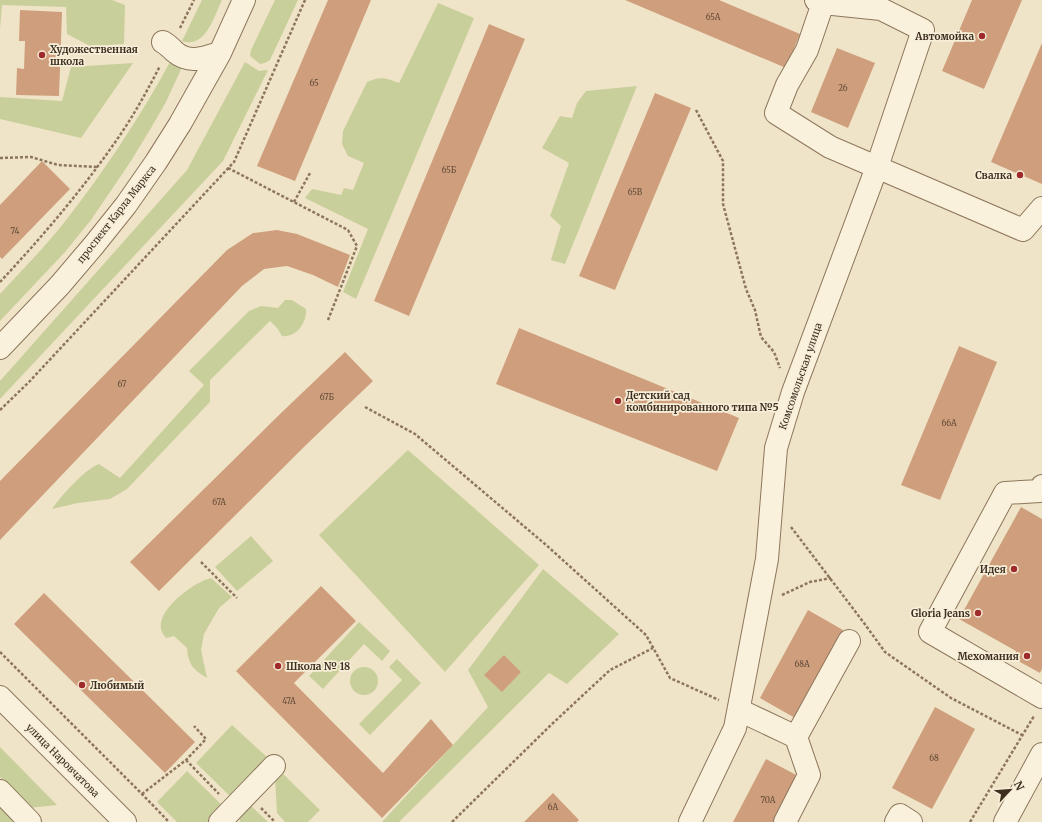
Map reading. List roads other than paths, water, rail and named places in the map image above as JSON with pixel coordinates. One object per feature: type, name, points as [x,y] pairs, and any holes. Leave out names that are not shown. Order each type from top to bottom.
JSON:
[{"type":"street","name":"проспект Карла Маркса","points":[[0,348],[60,284],[126,204],[160,156],[220,53],[244,0]]},
{"type":"street","points":[[822,1],[807,50],[787,85],[776,112],[830,147],[1023,230],[1042,208]]},
{"type":"street","name":"Комсомольская улица","points":[[690,822],[735,728],[767,559],[776,448],[793,392],[877,167],[923,30],[881,9],[822,1]]},
{"type":"street","points":[[167,44],[176,52],[187,58],[201,59],[220,53]]},
{"type":"street","points":[[1039,706],[930,632],[1005,493],[1040,491],[1042,486]]},
{"type":"street","points":[[796,737],[849,641]]},
{"type":"street","name":"улица Наровчатова","points":[[0,698],[125,822]]},
{"type":"street","points":[[739,710],[796,737],[809,775],[785,822]]},
{"type":"street","points":[[1005,822],[1042,754]]},
{"type":"street","points":[[226,815],[274,766]]},
{"type":"street","points":[[0,791],[30,822]]},
{"type":"street","points":[[896,822],[900,815],[911,822]]},
{"type":"place","name":"Автомойка","points":[[982,36]]},
{"type":"place","name":"Художественная школа","points":[[42,55]]},
{"type":"place","name":"Свалка","points":[[1020,175]]},
{"type":"place","name":"Детский сад комбинированного типа №5","points":[[618,401]]},
{"type":"place","name":"Идея","points":[[1014,569]]},
{"type":"place","name":"Gloria Jeans","points":[[978,613]]},
{"type":"place","name":"Мехомания","points":[[1027,656]]},
{"type":"place","name":"Школа № 18","points":[[278,666]]},
{"type":"place","name":"Любимый","points":[[82,685]]}]
